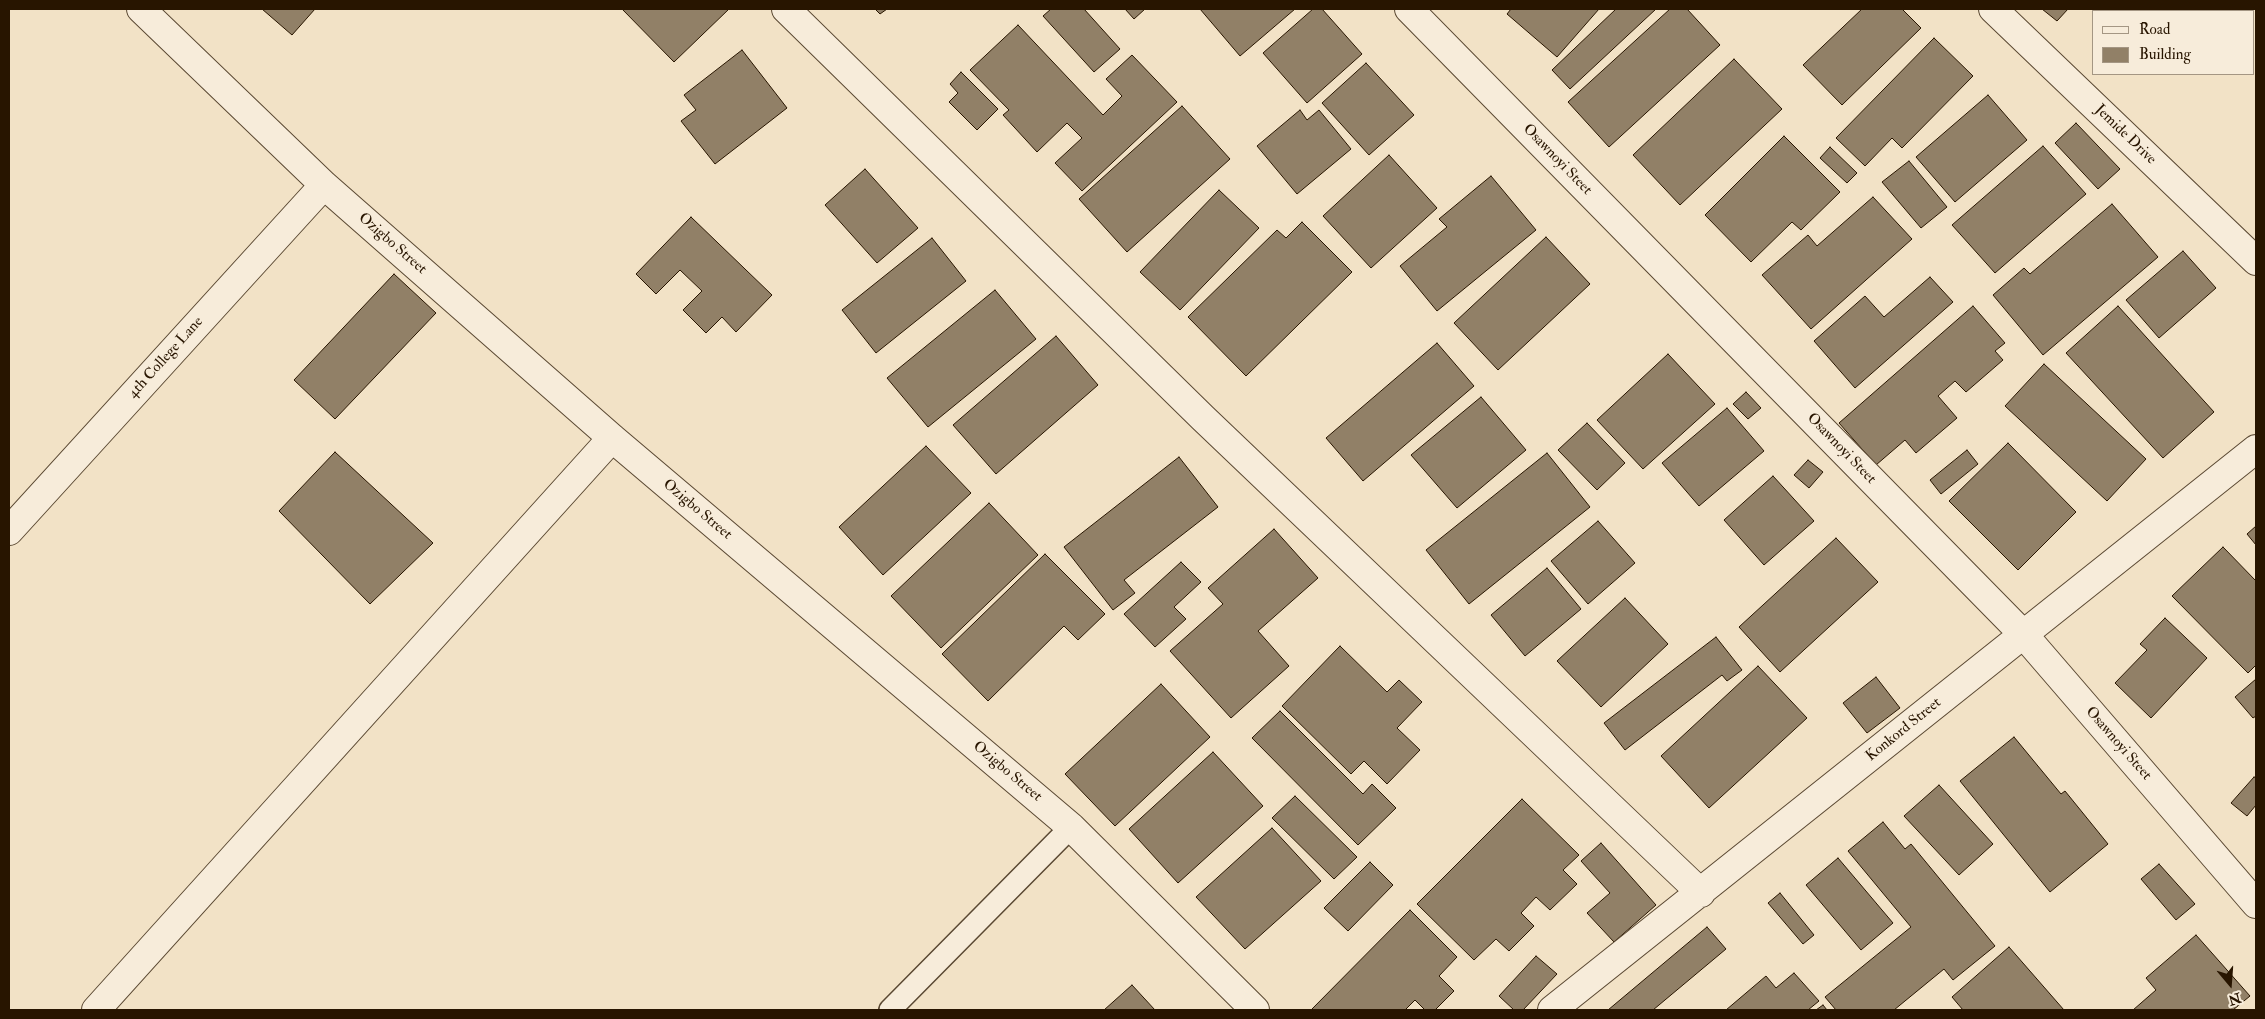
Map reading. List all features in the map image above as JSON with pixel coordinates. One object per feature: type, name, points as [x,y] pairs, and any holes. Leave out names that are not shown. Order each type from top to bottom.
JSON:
[{"type":"street","name":"Ozigbo Street","points":[[141,9],[324,185],[612,438],[1071,827],[1255,1010]]},
{"type":"street","points":[[786,9],[1202,418],[1701,893]]},
{"type":"street","name":"Osawnoyi Steet","points":[[1409,9],[2024,635],[2256,904]]},
{"type":"street","name":"Jemide Drive","points":[[1993,9],[2256,261]]},
{"type":"street","name":"4th College Lane","points":[[9,531],[324,185]]},
{"type":"street","points":[[96,1010],[612,438]]},
{"type":"street","name":"Konkord Street","points":[[1552,1010],[2256,449]]},
{"type":"lane","points":[[890,1010],[1071,827]]},
{"type":"building","points":[[262,9],[315,9],[292,35]]},
{"type":"building","points":[[622,9],[729,9],[674,62]]},
{"type":"building","points":[[875,9],[887,9],[880,14]]},
{"type":"building","points":[[1051,9],[1084,9],[1120,49],[1094,72],[1043,16]]},
{"type":"building","points":[[1125,9],[1145,9],[1134,19]]},
{"type":"building","points":[[1200,9],[1295,9],[1240,56]]},
{"type":"building","points":[[1313,9],[1322,9],[1362,54],[1307,103],[1263,53]]},
{"type":"building","points":[[1511,9],[1599,9],[1557,57],[1507,14]]},
{"type":"building","points":[[1616,9],[1656,9],[1570,89],[1552,70]]},
{"type":"building","points":[[1670,9],[1687,9],[1720,45],[1609,147],[1568,102]]},
{"type":"building","points":[[1862,9],[1902,9],[1921,28],[1842,105],[1803,65]]},
{"type":"building","points":[[2042,9],[2068,9],[2057,21]]},
{"type":"building","points":[[2121,9],[2171,9],[2170,10]]},
{"type":"building","points":[[1018,25],[1103,115],[1122,96],[1106,79],[1132,55],[1177,102],[1082,191],[1055,163],[1082,138],[1067,123],[1037,152],[1003,115],[1009,110],[970,70]]},
{"type":"building","points":[[1934,38],[1973,76],[1902,148],[1892,138],[1865,166],[1836,138]]},
{"type":"building","points":[[742,50],[787,108],[715,164],[681,121],[696,110],[684,95]]},
{"type":"building","points":[[1734,59],[1782,109],[1680,205],[1633,155]]},
{"type":"building","points":[[1366,63],[1414,115],[1369,155],[1322,103]]},
{"type":"building","points":[[961,72],[998,109],[977,130],[949,102],[958,93],[950,84]]},
{"type":"building","points":[[1988,95],[2027,140],[1955,202],[1916,157]]},
{"type":"building","points":[[1182,106],[1230,159],[1127,252],[1079,199]]},
{"type":"building","points":[[1300,110],[1307,120],[1319,110],[1351,149],[1297,194],[1257,146]]},
{"type":"building","points":[[2076,123],[2120,169],[2098,189],[2055,143]]},
{"type":"building","points":[[1784,136],[1840,192],[1801,230],[1792,222],[1751,262],[1705,215]]},
{"type":"building","points":[[2043,146],[2086,194],[1995,273],[1952,225]]},
{"type":"building","points":[[1830,147],[1857,173],[1847,183],[1820,158]]},
{"type":"building","points":[[1389,155],[1437,208],[1371,268],[1323,216]]},
{"type":"building","points":[[1909,161],[1947,207],[1921,228],[1882,182]]},
{"type":"building","points":[[865,169],[918,228],[877,263],[825,205]]},
{"type":"building","points":[[1491,176],[1536,230],[1437,311],[1400,266],[1447,227],[1439,219]]},
{"type":"building","points":[[1219,190],[1259,228],[1180,310],[1140,272]]},
{"type":"building","points":[[1873,197],[1912,239],[1811,329],[1762,275],[1808,235],[1817,246]]},
{"type":"building","points":[[2112,204],[2158,257],[2043,355],[1993,295],[2024,268],[2030,274]]},
{"type":"building","points":[[691,217],[772,295],[736,332],[722,317],[706,333],[683,310],[702,291],[680,270],[656,294],[636,274]]},
{"type":"building","points":[[1302,222],[1352,272],[1246,376],[1188,317],[1277,230],[1286,238]]},
{"type":"building","points":[[1546,237],[1590,284],[1498,370],[1454,323]]},
{"type":"building","points":[[932,238],[966,281],[876,353],[842,310]]},
{"type":"building","points":[[2183,251],[2216,288],[2159,338],[2126,300]]},
{"type":"building","points":[[394,274],[436,313],[335,419],[294,380]]},
{"type":"building","points":[[1930,277],[1953,302],[1855,388],[1814,341],[1865,296],[1884,317]]},
{"type":"building","points":[[995,290],[1036,339],[928,427],[887,378]]},
{"type":"building","points":[[1973,306],[2005,343],[1995,351],[2003,360],[1966,392],[1955,381],[1938,396],[1957,418],[1916,453],[1905,440],[1876,465],[1839,423]]},
{"type":"building","points":[[2118,306],[2214,412],[2163,458],[2066,353]]},
{"type":"building","points":[[1056,336],[1098,385],[996,474],[953,425]]},
{"type":"building","points":[[1437,343],[1474,386],[1363,481],[1326,438]]},
{"type":"building","points":[[1668,354],[1715,404],[1643,469],[1597,420]]},
{"type":"building","points":[[2044,364],[2146,459],[2107,501],[2005,406]]},
{"type":"building","points":[[1746,392],[1761,408],[1748,419],[1733,404]]},
{"type":"building","points":[[1481,397],[1526,450],[1457,508],[1411,455]]},
{"type":"building","points":[[1727,408],[1764,451],[1699,506],[1662,463]]},
{"type":"building","points":[[1587,423],[1625,463],[1597,490],[1558,450]]},
{"type":"building","points":[[2008,443],[2076,512],[2018,570],[1949,501]]},
{"type":"building","points":[[926,446],[971,493],[883,575],[839,527]]},
{"type":"building","points":[[1967,450],[1978,464],[1941,494],[1930,480]]},
{"type":"building","points":[[335,452],[433,543],[370,604],[279,511]]},
{"type":"building","points":[[1547,453],[1590,507],[1469,604],[1426,550]]},
{"type":"building","points":[[1179,457],[1218,507],[1124,580],[1135,593],[1113,610],[1064,547]]},
{"type":"building","points":[[1808,460],[1823,472],[1809,488],[1794,475]]},
{"type":"building","points":[[1773,476],[1814,521],[1764,565],[1724,520]]},
{"type":"building","points":[[989,503],[1038,555],[941,648],[891,596]]},
{"type":"building","points":[[1598,521],[1635,563],[1588,604],[1551,561]]},
{"type":"building","points":[[2256,526],[2256,545],[2247,534]]},
{"type":"building","points":[[1274,529],[1318,578],[1258,631],[1289,666],[1231,718],[1170,651],[1223,604],[1208,588]]},
{"type":"building","points":[[1836,538],[1878,582],[1780,672],[1739,627]]},
{"type":"building","points":[[2223,547],[2256,581],[2256,665],[2248,673],[2172,596]]},
{"type":"building","points":[[1045,554],[1105,614],[1078,640],[1064,626],[988,701],[942,654]]},
{"type":"building","points":[[1181,562],[1201,582],[1174,607],[1186,619],[1155,647],[1124,614]]},
{"type":"building","points":[[1547,568],[1581,609],[1525,656],[1491,615]]},
{"type":"building","points":[[1625,598],[1668,644],[1601,707],[1557,661]]},
{"type":"building","points":[[2165,618],[2207,658],[2151,718],[2115,683],[2147,650],[2140,644]]},
{"type":"building","points":[[1716,637],[1742,670],[1727,681],[1722,675],[1625,750],[1604,723]]},
{"type":"building","points":[[1340,646],[1387,692],[1399,680],[1422,702],[1397,728],[1420,750],[1387,784],[1364,761],[1351,774],[1282,706]]},
{"type":"building","points":[[1758,666],[1807,718],[1709,808],[1661,756]]},
{"type":"building","points":[[1876,677],[1900,708],[1867,733],[1843,703]]},
{"type":"building","points":[[2256,679],[2256,716],[2253,718],[2235,697]]},
{"type":"building","points":[[1161,684],[1210,737],[1115,826],[1065,774]]},
{"type":"building","points":[[1280,711],[1363,794],[1372,784],[1396,808],[1358,845],[1252,738]]},
{"type":"building","points":[[2014,737],[2061,794],[2065,791],[2108,844],[2050,892],[1960,781]]},
{"type":"building","points":[[1213,752],[1263,806],[1178,883],[1129,829]]},
{"type":"building","points":[[2254,777],[2256,778],[2256,805],[2247,816],[2231,803]]},
{"type":"building","points":[[1939,785],[1993,844],[1959,875],[1904,816]]},
{"type":"building","points":[[1295,796],[1357,857],[1334,879],[1272,818]]},
{"type":"building","points":[[1522,799],[1579,855],[1563,870],[1577,884],[1550,910],[1536,897],[1521,913],[1534,926],[1509,951],[1496,939],[1474,960],[1417,904]]},
{"type":"building","points":[[1883,822],[1905,849],[1911,844],[1995,946],[1953,980],[1944,969],[1894,1010],[1836,1010],[1825,997],[1911,927],[1848,851]]},
{"type":"building","points":[[1272,828],[1321,881],[1245,949],[1196,897]]},
{"type":"building","points":[[1601,843],[1656,905],[1614,942],[1587,913],[1610,893],[1581,861]]},
{"type":"building","points":[[1838,858],[1893,923],[1861,950],[1806,885]]},
{"type":"building","points":[[1370,862],[1393,885],[1348,931],[1324,908]]},
{"type":"building","points":[[2159,864],[2195,904],[2176,920],[2141,879]]},
{"type":"building","points":[[1780,893],[1814,935],[1803,944],[1768,903]]},
{"type":"building","points":[[1410,910],[1457,957],[1439,976],[1454,991],[1435,1010],[1425,1010],[1415,1000],[1405,1010],[1311,1010]]},
{"type":"building","points":[[1707,927],[1726,949],[1653,1010],[1608,1010]]},
{"type":"building","points":[[2196,935],[2250,996],[2233,1010],[2133,1010],[2156,990],[2146,978]]},
{"type":"building","points":[[2009,947],[2064,1010],[1963,1010],[1952,997]]},
{"type":"building","points":[[1536,956],[1557,974],[1523,1010],[1514,1010],[1499,996]]},
{"type":"building","points":[[1794,973],[1819,1001],[1808,1010],[1726,1010],[1766,976],[1776,988]]},
{"type":"building","points":[[1132,985],[1155,1010],[1104,1010]]},
{"type":"building","points":[[1823,1005],[1827,1010],[1816,1010]]}]
